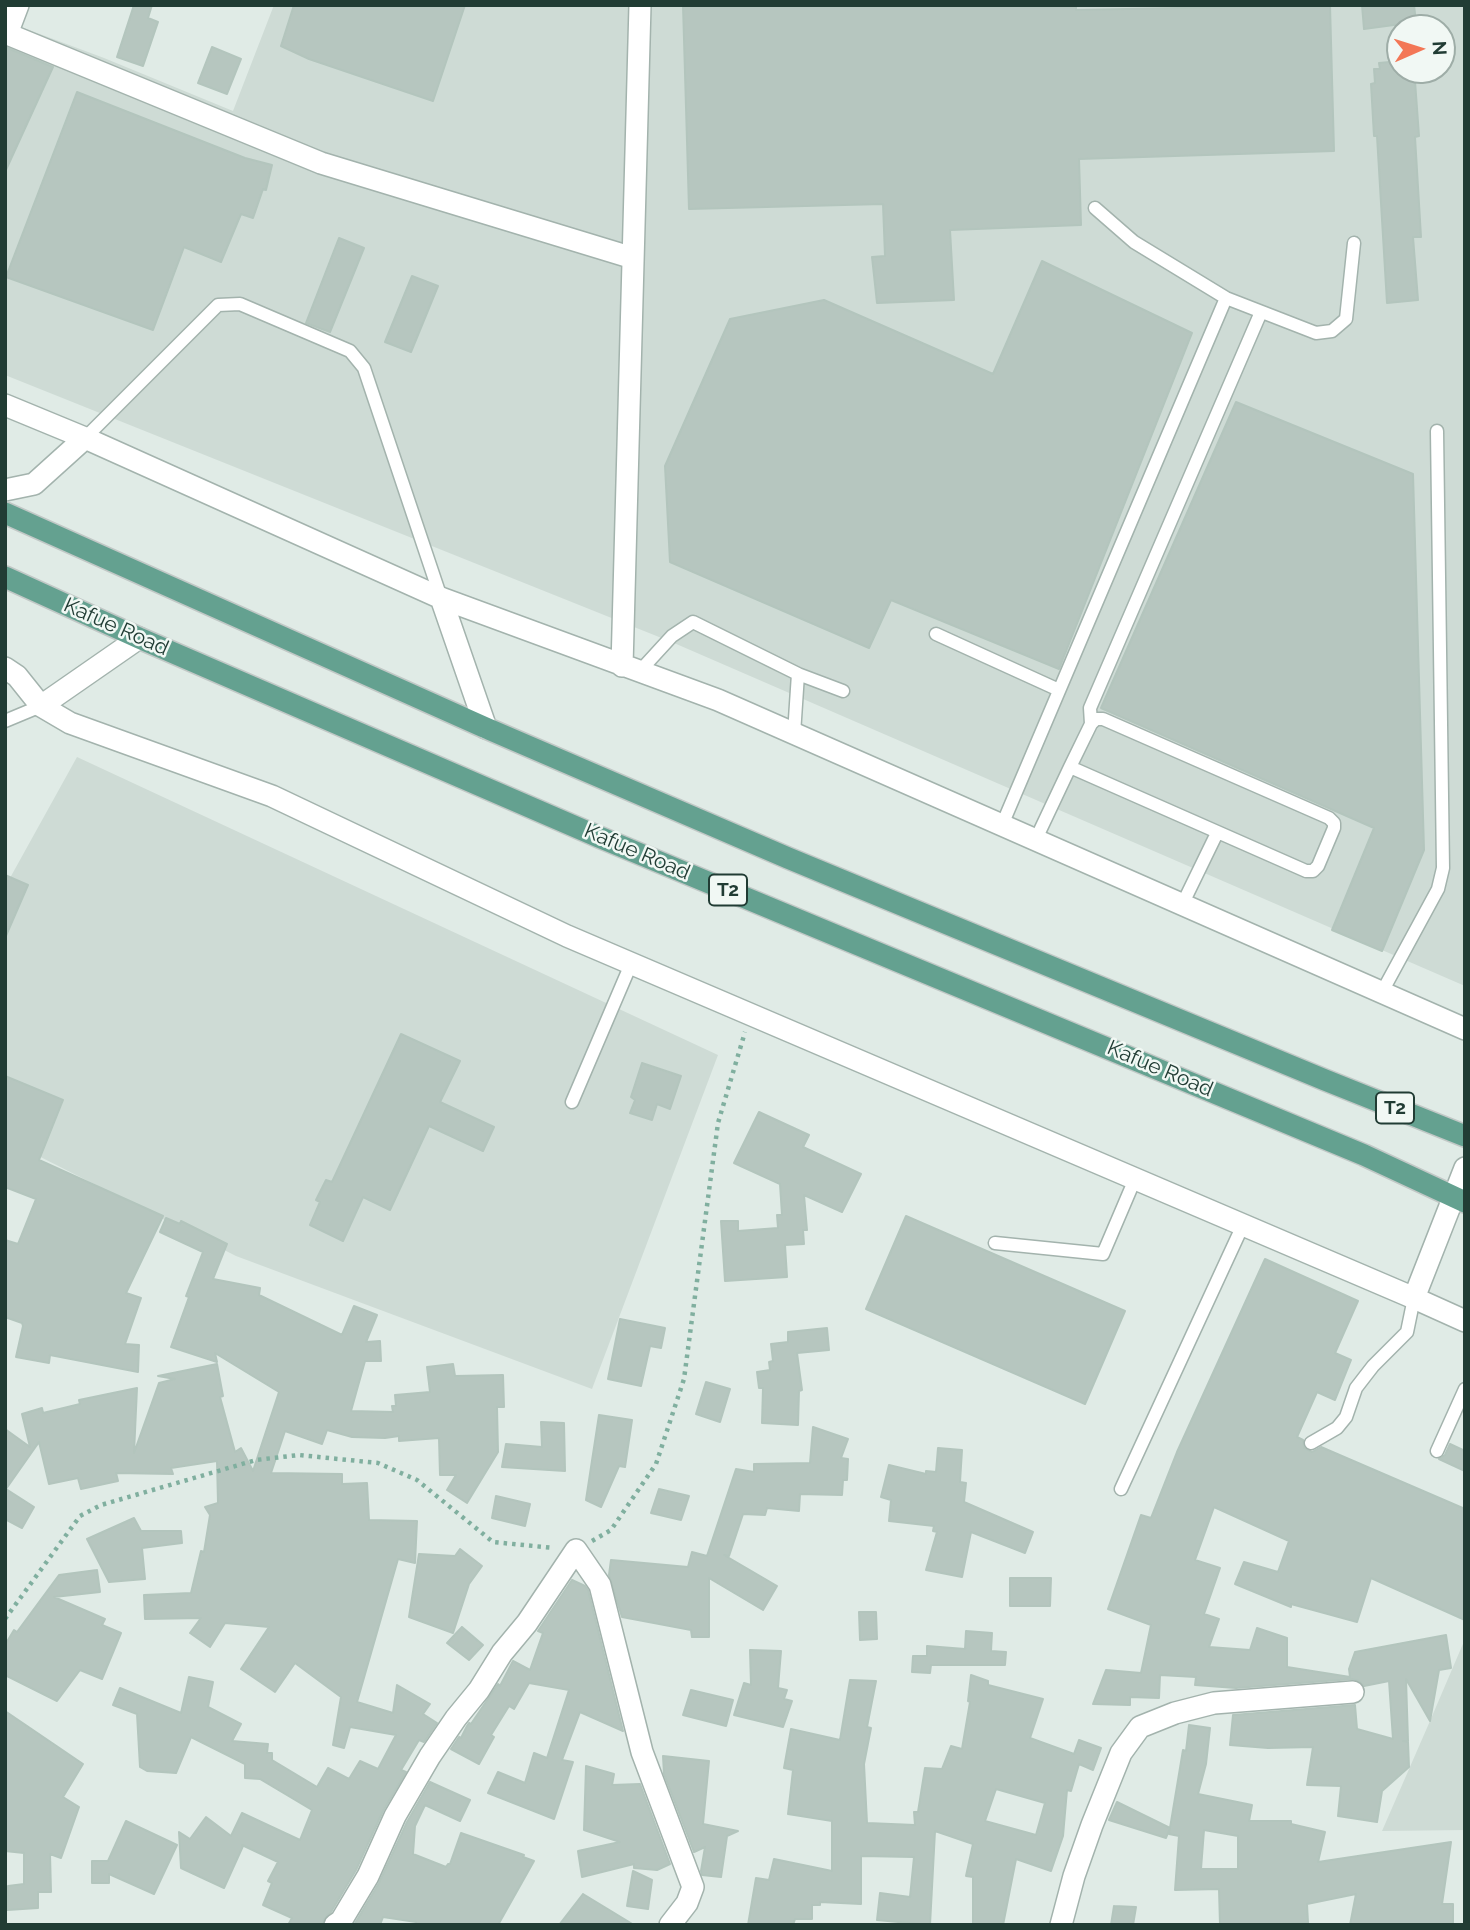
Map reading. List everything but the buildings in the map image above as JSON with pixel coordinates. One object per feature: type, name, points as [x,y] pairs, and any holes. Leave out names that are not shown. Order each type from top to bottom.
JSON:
[{"type":"main road","name":"T2","points":[[5,513],[486,728],[788,858],[1286,1065],[1465,1136]]},
{"type":"main road","name":"Kafue Road","points":[[5,577],[139,638],[599,837],[1364,1155],[1459,1200]]},
{"type":"street","points":[[18,5],[6,33],[321,163],[633,258]]},
{"type":"street","points":[[630,669],[633,258],[640,5]]},
{"type":"street","points":[[5,405],[85,438],[441,598],[718,700],[1465,1029]]},
{"type":"street","points":[[5,490],[34,484],[85,438]]},
{"type":"street","points":[[441,598],[486,728]]},
{"type":"street","points":[[41,706],[139,638]]},
{"type":"street","points":[[5,668],[17,677],[41,706],[70,723],[272,796],[631,964],[1465,1321]]},
{"type":"street","points":[[1414,1298],[1459,1200],[1465,1168]]},
{"type":"street","points":[[335,1925],[341,1921],[368,1876],[395,1816],[430,1756],[576,1550],[600,1585],[642,1752],[693,1887],[688,1903],[670,1925]]},
{"type":"street","points":[[1061,1925],[1092,1825],[1121,1753],[1140,1727],[1175,1713],[1214,1703],[1353,1692]]},
{"type":"lane","points":[[1095,208],[1134,242],[1226,298],[1316,333],[1332,331],[1346,319],[1354,243]]},
{"type":"lane","points":[[1002,825],[1226,298]]},
{"type":"lane","points":[[85,438],[218,305],[240,304],[349,351],[364,368],[441,598]]},
{"type":"lane","points":[[1091,724],[1090,708],[1261,312]]},
{"type":"lane","points":[[1382,992],[1438,889],[1443,868],[1437,431]]},
{"type":"lane","points":[[630,669],[693,622],[798,674],[844,691]]},
{"type":"lane","points":[[936,634],[1059,690]]},
{"type":"lane","points":[[794,734],[798,674]]},
{"type":"lane","points":[[5,721],[41,706]]},
{"type":"lane","points":[[1036,839],[1091,724],[1096,719],[1103,719],[1329,818],[1334,823],[1334,828],[1318,866],[1313,871],[1306,871],[1070,768]]},
{"type":"lane","points":[[1183,904],[1217,832]]},
{"type":"lane","points":[[572,1102],[631,964]]},
{"type":"lane","points":[[995,1243],[1103,1254],[1136,1179]]},
{"type":"lane","points":[[1121,1489],[1243,1225]]},
{"type":"lane","points":[[1311,1443],[1338,1428],[1346,1417],[1356,1388],[1373,1366],[1407,1332],[1414,1298]]},
{"type":"lane","points":[[1437,1451],[1465,1389]]},
{"type":"path","points":[[5,1619],[80,1516],[101,1505],[267,1459],[299,1455],[378,1462],[417,1480],[494,1542],[576,1550],[611,1530],[656,1464],[684,1380],[718,1123],[746,1028],[757,1018]]},
{"type":"shaded area","points":[[274,5],[1465,5],[1465,986],[674,643],[5,375],[5,21],[233,111]]},
{"type":"shaded area","points":[[77,757],[718,1055],[592,1389],[236,1256],[5,1139],[5,887]]},
{"type":"shaded area","points":[[1465,1639],[1465,1830],[1382,1831],[1430,1721]]}]
